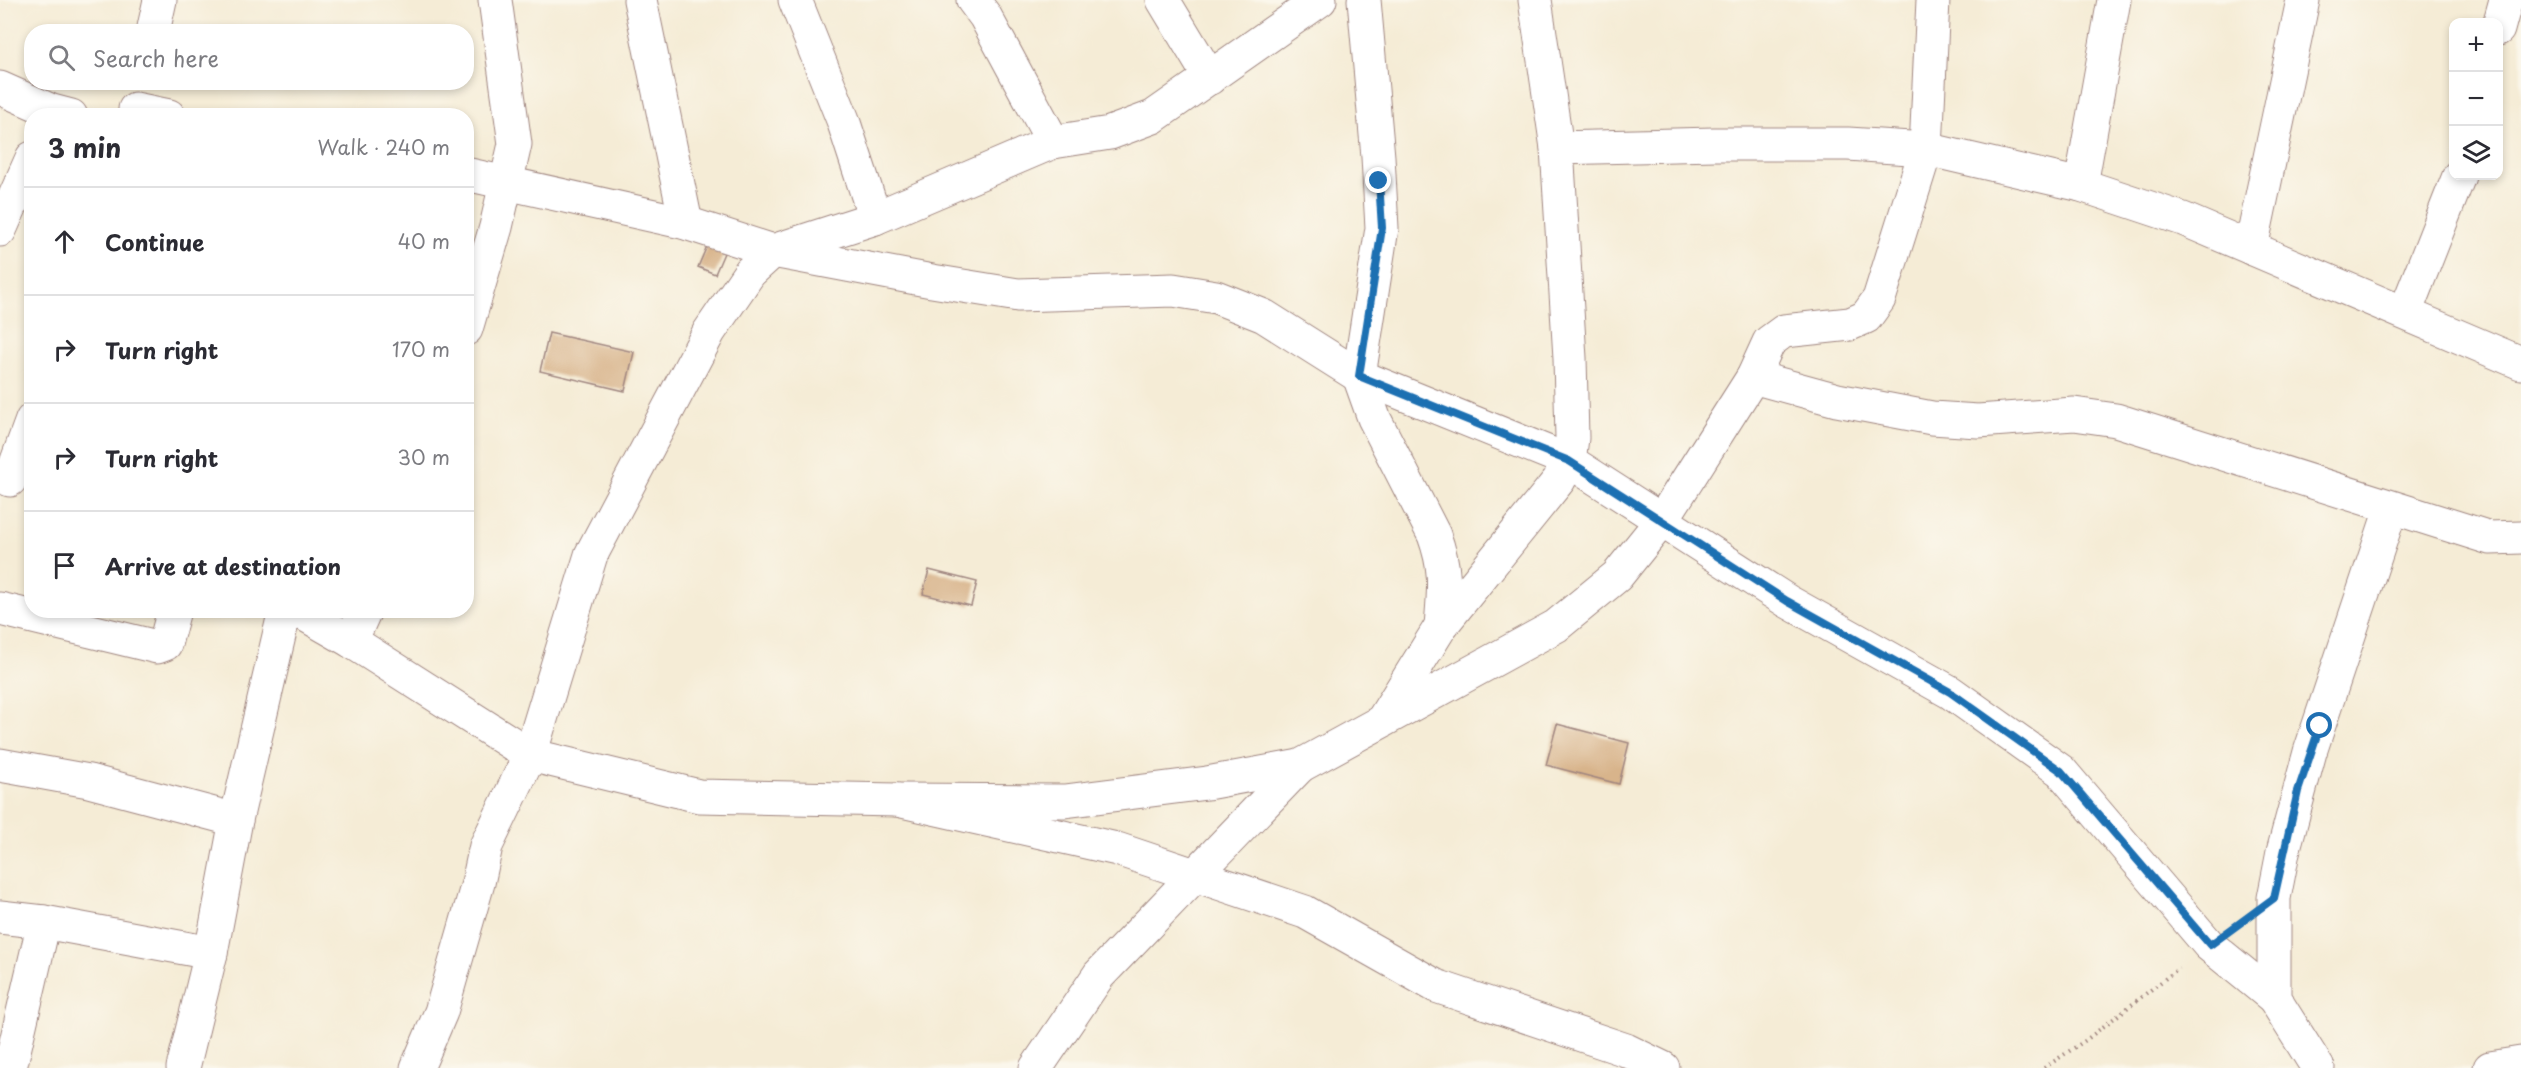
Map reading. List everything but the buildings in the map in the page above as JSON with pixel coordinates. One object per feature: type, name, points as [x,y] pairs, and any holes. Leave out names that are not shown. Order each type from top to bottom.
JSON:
[{"type":"street","points":[[155,24],[160,0]]},
{"type":"street","points":[[474,300],[507,182],[515,144],[495,0]]},
{"type":"street","points":[[640,0],[686,223]]},
{"type":"street","points":[[795,0],[843,120],[875,218]]},
{"type":"street","points":[[973,0],[985,16],[1053,142]]},
{"type":"street","points":[[1163,0],[1210,78]]},
{"type":"street","points":[[417,1068],[441,1011],[478,883],[486,846],[530,755],[591,555],[709,332],[750,272],[773,251],[875,218],[1053,142],[1110,133],[1153,117],[1320,0]]},
{"type":"street","points":[[1364,0],[1382,228],[1359,376],[1374,418],[1442,555],[1445,577],[1441,626]]},
{"type":"street","points":[[1384,718],[1441,626],[1559,480],[1569,461],[1572,438],[1570,358],[1557,148],[1535,0]]},
{"type":"street","points":[[1036,1068],[1099,975],[1197,876],[1300,766],[1384,718],[1556,626],[1617,576],[1662,520],[1753,377],[1769,342],[1785,331],[1850,324],[1866,317],[1879,299],[1926,149],[1933,0]]},
{"type":"street","points":[[2081,185],[2114,0]]},
{"type":"street","points":[[2251,248],[2303,0]]},
{"type":"street","points":[[2502,18],[2506,0]]},
{"type":"street","points":[[0,88],[45,108]]},
{"type":"street","points":[[136,102],[150,108]]},
{"type":"street","points":[[1557,148],[1848,144],[1926,149],[2081,185],[2183,219],[2521,363]]},
{"type":"street","points":[[0,230],[24,176]]},
{"type":"street","points":[[474,176],[686,223],[773,251],[1018,295],[1173,290],[1216,297],[1264,316],[1359,376],[1569,461],[1787,601],[1950,692],[2061,771],[2210,945],[2274,998],[2318,1068]]},
{"type":"street","points":[[2405,313],[2457,180]]},
{"type":"street","points":[[1753,377],[1837,400],[1932,418],[1978,421],[2074,414],[2116,420],[2391,509],[2490,538],[2521,537]]},
{"type":"street","points":[[14,481],[24,447]]},
{"type":"street","points":[[2274,998],[2274,898],[2283,852],[2310,752],[2391,509]]},
{"type":"street","points":[[0,609],[24,615]]},
{"type":"street","points":[[37,618],[157,647],[165,644],[172,618]]},
{"type":"street","points":[[183,1068],[212,953],[236,820],[283,618]]},
{"type":"street","points":[[311,618],[530,755],[699,796],[1065,801],[1207,783],[1300,766]]},
{"type":"street","points":[[351,641],[361,618]]},
{"type":"street","points":[[0,765],[89,781],[236,820]]},
{"type":"street","points":[[897,800],[1117,849],[1305,912],[1436,986],[1626,1050],[1663,1068]]},
{"type":"street","points":[[0,917],[44,921],[212,953]]},
{"type":"street","points":[[10,1068],[44,921]]},
{"type":"street","points":[[2490,1068],[2521,1063]]},
{"type":"path","points":[[2044,1068],[2086,1040],[2210,945]]},
{"type":"route","points":[[1379,181],[1382,228],[1359,376],[1569,461],[1787,601],[1950,692],[2061,771],[2210,945],[2274,898],[2298,791],[2320,726]]}]
